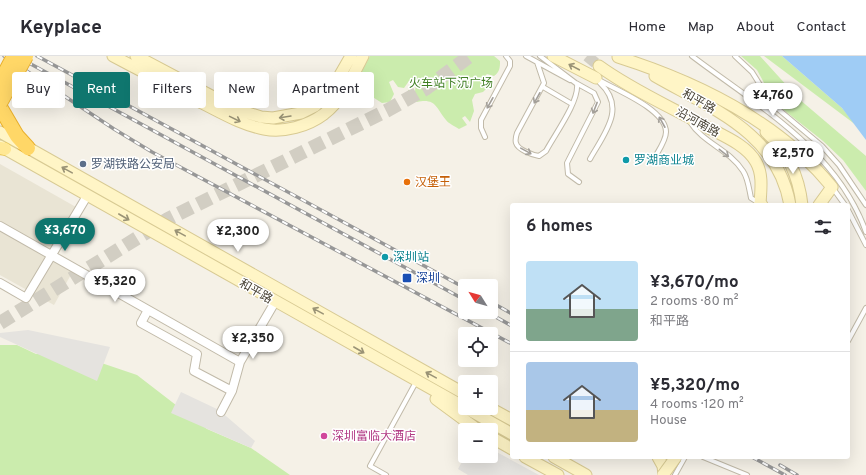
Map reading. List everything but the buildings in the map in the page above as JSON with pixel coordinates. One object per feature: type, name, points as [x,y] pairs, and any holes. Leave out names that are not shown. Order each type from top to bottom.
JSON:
[{"type":"highway","points":[[0,82],[14,56]]},
{"type":"highway","points":[[0,103],[26,56]]},
{"type":"highway","points":[[0,107],[16,136],[28,148]]},
{"type":"main road","points":[[113,56],[239,121],[264,129],[289,129],[314,121],[330,108]]},
{"type":"main road","points":[[136,56],[238,110],[261,117],[273,118],[301,114],[320,102],[332,89],[351,56]]},
{"type":"main road","points":[[354,72],[363,56]]},
{"type":"main road","points":[[553,56],[596,78]]},
{"type":"main road","points":[[640,56],[685,82],[741,111],[780,136],[802,154],[832,187],[820,203]]},
{"type":"main road","points":[[616,57],[685,82],[741,125]]},
{"type":"main road","name":"和平路","points":[[616,57],[644,70],[741,125],[758,140],[770,154],[782,176],[789,203]]},
{"type":"main road","name":"沿河南路","points":[[599,66],[622,82],[687,116],[738,145],[753,156],[760,171],[761,203]]},
{"type":"main road","points":[[741,111],[768,134],[787,157],[797,182],[802,203]]},
{"type":"main road","name":"和平路","points":[[0,132],[458,390]]},
{"type":"main road","name":"和平路","points":[[1,148],[416,382],[510,433]]},
{"type":"main road","points":[[416,382],[468,423]]},
{"type":"main road","points":[[498,412],[510,418]]},
{"type":"main road","points":[[498,441],[510,448]]},
{"type":"main road","points":[[530,459],[558,475]]},
{"type":"main road","points":[[558,459],[586,475]]},
{"type":"main road","points":[[659,459],[663,466],[663,475]]},
{"type":"main road","points":[[663,475],[675,459]]},
{"type":"street","points":[[0,283],[26,298],[87,196]]},
{"type":"street","points":[[0,226],[240,362]]},
{"type":"street","points":[[221,412],[232,391],[240,362],[275,302]]},
{"type":"street","points":[[148,310],[141,323],[197,354],[194,370],[232,391]]},
{"type":"lane","points":[[356,72],[366,56]]},
{"type":"lane","points":[[485,137],[481,128],[481,120],[510,66],[510,61],[506,56]]},
{"type":"lane","points":[[526,56],[594,93],[598,102],[568,163],[568,174],[579,182]]},
{"type":"lane","points":[[540,56],[578,84]]},
{"type":"lane","points":[[692,56],[791,130],[820,156],[842,182],[861,216],[866,232]]},
{"type":"lane","points":[[735,56],[752,72],[772,104],[822,146],[839,165],[866,204]]},
{"type":"lane","points":[[537,62],[544,78],[543,87],[516,137],[518,146],[532,154],[539,156],[546,151],[572,104],[577,93],[578,84]]},
{"type":"lane","points":[[596,78],[647,106],[661,118],[666,131],[665,138],[655,157]]},
{"type":"lane","points":[[590,159],[610,124],[614,111],[613,101],[610,94],[596,78]]},
{"type":"lane","points":[[543,87],[572,104]]},
{"type":"lane","points":[[687,116],[696,131],[740,167],[746,177],[751,198],[759,203]]},
{"type":"lane","points":[[832,187],[844,203]]},
{"type":"lane","points":[[850,214],[866,245]]},
{"type":"lane","points":[[850,337],[866,308]]},
{"type":"lane","points":[[386,475],[370,466],[416,382]]},
{"type":"lane","points":[[675,475],[684,459]]},
{"type":"lane","points":[[708,459],[747,475]]},
{"type":"shaded area","points":[[0,164],[83,211],[55,260],[73,271],[54,305],[0,275]]},
{"type":"shaded area","points":[[28,330],[110,347],[97,381],[0,337],[0,333]]},
{"type":"shaded area","points":[[181,392],[219,410],[255,441],[251,448],[171,413]]},
{"type":"shaded area","points":[[498,453],[539,475],[468,475],[458,469],[461,463],[498,463]]},
{"type":"green space","name":"火车站下沉广场","points":[[370,56],[494,56],[500,61],[499,71],[494,76],[486,75],[487,88],[483,92],[475,94],[472,100],[474,111],[470,122],[465,116],[462,118],[467,125],[459,129],[450,124],[432,103],[428,101],[417,102],[409,97],[408,90],[415,91],[416,84],[409,81],[404,88],[398,87],[393,80],[389,82],[394,94],[390,102],[382,103],[374,98],[374,72],[362,72]]},
{"type":"green space","points":[[741,56],[760,56],[799,99],[866,156],[866,191],[843,160],[823,141],[775,103],[757,70]]},
{"type":"green space","points":[[764,56],[782,56],[842,108],[856,125]]},
{"type":"green space","points":[[0,345],[17,345],[36,354],[69,352],[137,375],[207,429],[251,448],[290,475],[0,475]]},
{"type":"water","points":[[782,56],[866,56],[866,140],[842,108]]},
{"type":"tunnel","points":[[0,323],[168,219],[388,110],[425,89],[470,56]]},
{"type":"tunnel","points":[[587,56],[599,66]]},
{"type":"railway","points":[[4,56],[114,129],[152,152],[510,343]]},
{"type":"railway","points":[[16,56],[458,296]]},
{"type":"railway","points":[[37,56],[458,284]]},
{"type":"railway","points":[[498,306],[510,313]]},
{"type":"railway","points":[[498,318],[510,325]]},
{"type":"railway","points":[[756,459],[785,475]]},
{"type":"railway","points":[[780,465],[797,475]]},
{"type":"place","name":"罗湖商业城","points":[[626,160]]},
{"type":"place","name":"罗湖铁路公安局","points":[[83,164]]},
{"type":"place","name":"汉堡王","points":[[407,182]]},
{"type":"place","name":"深圳站","points":[[385,257]]},
{"type":"place","name":"深圳","points":[[407,278]]},
{"type":"place","name":"深圳富临大酒店","points":[[324,436]]}]
